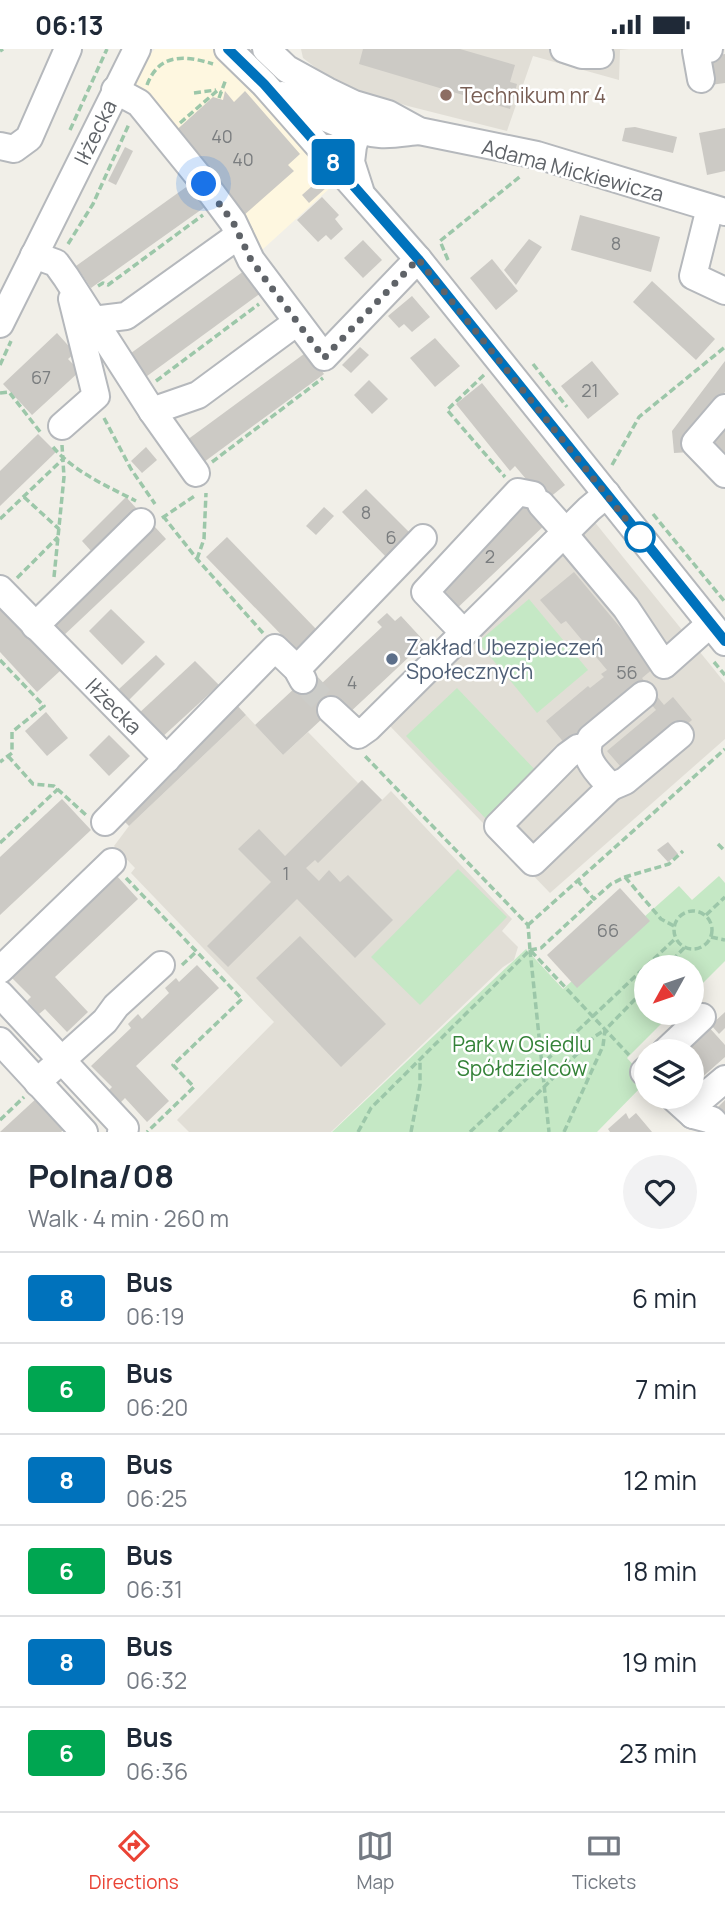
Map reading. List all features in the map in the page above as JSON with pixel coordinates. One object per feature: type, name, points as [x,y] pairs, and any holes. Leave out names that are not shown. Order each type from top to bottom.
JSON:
[{"type":"street","points":[[0,146],[14,149],[29,138],[68,49]]},
{"type":"street","name":"Iłżecka","points":[[115,90],[126,49]]},
{"type":"street","name":"Iłżecka","points":[[3,308],[34,255],[137,49]]},
{"type":"street","name":"Iłżecka","points":[[115,90],[155,49]]},
{"type":"street","name":"Adama Mickiewicza","points":[[266,49],[287,69],[350,118]]},
{"type":"street","points":[[564,49],[582,55],[600,55]]},
{"type":"street","points":[[701,79],[696,51],[709,49]]},
{"type":"street","points":[[225,62],[264,84],[418,259],[607,494],[710,634],[591,738],[587,747],[589,760],[611,787]]},
{"type":"street","name":"Adama Mickiewicza","points":[[264,84],[292,101],[350,118],[388,114],[419,131],[537,155],[718,210]]},
{"type":"street","name":"Iłżecka","points":[[115,90],[139,103],[219,204],[233,222],[251,260],[324,358]]},
{"type":"street","points":[[330,158],[329,145],[350,118]]},
{"type":"street","points":[[350,118],[353,146],[351,162],[361,193]]},
{"type":"street","points":[[718,210],[693,276],[725,291]]},
{"type":"street","points":[[80,298],[126,316],[239,235]]},
{"type":"street","points":[[34,255],[56,263],[146,402],[196,473]]},
{"type":"street","points":[[324,358],[418,259]]},
{"type":"street","points":[[62,426],[96,396],[80,298]]},
{"type":"street","points":[[146,402],[198,395],[297,322]]},
{"type":"street","points":[[725,408],[695,443],[725,474]]},
{"type":"street","points":[[331,711],[358,735],[368,728],[607,494]]},
{"type":"street","points":[[464,633],[425,592],[531,497],[565,533],[626,608],[652,682]]},
{"type":"street","points":[[35,626],[150,513]]},
{"type":"street","points":[[105,821],[275,648],[300,675],[423,538]]},
{"type":"street","name":"Iłżecka","points":[[2,590],[167,759]]},
{"type":"street","points":[[587,747],[573,750],[498,826],[533,862],[611,787],[625,781],[680,736]]},
{"type":"street","points":[[0,970],[112,862]]},
{"type":"street","points":[[38,1083],[161,965]]},
{"type":"street","points":[[0,994],[125,1128],[121,1132]]},
{"type":"street","points":[[679,1039],[694,1025]]},
{"type":"street","points":[[0,1041],[84,1132]]},
{"type":"street","points":[[707,1125],[700,1100],[725,1079]]},
{"type":"street","points":[[688,1109],[707,1125]]},
{"type":"path","points":[[139,103],[151,74],[163,62],[192,57],[225,62],[219,99]]},
{"type":"path","points":[[194,93],[219,91]]},
{"type":"path","points":[[172,129],[219,91]]},
{"type":"path","points":[[449,263],[440,241],[520,176],[530,171]]},
{"type":"path","points":[[80,298],[103,283],[108,285],[219,204]]},
{"type":"path","points":[[146,402],[275,292]]},
{"type":"path","points":[[613,465],[639,417],[725,347]]},
{"type":"path","points":[[196,473],[332,372],[324,358]]},
{"type":"path","points":[[487,372],[447,410],[531,497]]},
{"type":"path","points":[[0,393],[9,392],[63,459],[150,513],[197,559],[275,648]]},
{"type":"path","points":[[96,396],[105,422],[131,469],[150,513]]},
{"type":"path","points":[[0,519],[63,459]]},
{"type":"path","points":[[60,602],[53,586],[64,477],[63,459]]},
{"type":"path","points":[[150,513],[206,489],[204,539],[197,559]]},
{"type":"path","points":[[24,498],[59,529]]},
{"type":"path","points":[[2,590],[58,537]]},
{"type":"path","points":[[710,634],[725,675]]},
{"type":"path","points":[[0,660],[44,706],[12,732],[12,753],[0,762]]},
{"type":"path","points":[[358,735],[360,751],[528,925],[549,1132]]},
{"type":"path","points":[[528,925],[725,749]]},
{"type":"path","points":[[8,756],[33,785],[54,786],[83,815],[105,821]]},
{"type":"path","points":[[0,843],[58,789]]},
{"type":"path","points":[[718,844],[725,851]]},
{"type":"path","points":[[358,1132],[371,1108],[530,950],[541,948],[611,884],[669,864],[684,851]]},
{"type":"path","points":[[112,862],[242,999],[173,1065],[194,1087],[147,1132]]},
{"type":"path","points":[[625,877],[661,919],[674,926]]},
{"type":"path","points":[[577,880],[594,899]]},
{"type":"path","points":[[706,915],[725,897]]},
{"type":"path","points":[[693,910],[706,915],[712,925],[711,937],[703,946],[691,949],[685,947],[676,938],[674,926],[677,919],[693,910]]},
{"type":"path","points":[[711,937],[725,940]]},
{"type":"path","points":[[470,1132],[676,938]]},
{"type":"path","points":[[677,955],[685,947]]},
{"type":"path","points":[[530,950],[634,1060]]},
{"type":"path","points":[[499,1132],[634,1000]]},
{"type":"path","points":[[564,1132],[603,1047],[605,1030]]},
{"type":"path","points":[[411,1132],[420,1085],[420,1059]]},
{"type":"path","points":[[0,1120],[38,1083]]},
{"type":"shaded area","points":[[155,49],[228,49],[330,158],[330,188],[251,260],[115,90]]},
{"type":"shaded area","name":"Technikum nr 4","points":[[301,49],[629,49],[620,50],[619,80],[533,56],[507,131],[408,106],[337,84],[303,58]]},
{"type":"shaded area","points":[[593,520],[725,683],[725,739],[550,893],[389,725]]},
{"type":"shaded area","points":[[246,715],[283,755],[308,732],[358,783],[362,780],[382,800],[391,791],[512,919],[502,931],[518,947],[514,960],[503,967],[331,1132],[189,1132],[177,1120],[274,1022],[131,873],[135,868],[114,846],[129,826]]},
{"type":"green space","points":[[529,599],[588,670],[537,713],[478,642]]},
{"type":"green space","points":[[457,688],[540,775],[490,823],[406,736]]},
{"type":"green space","points":[[458,869],[507,917],[420,1005],[371,957]]},
{"type":"green space","name":"Park w Osiedlu Spółdzielców","points":[[719,876],[725,883],[725,961],[704,982],[704,955],[634,955],[634,1025],[660,1025],[646,1039],[634,1039],[634,1051],[627,1058],[634,1066],[634,1094],[597,1132],[332,1132],[526,949],[563,989],[679,886],[692,900]]},
{"type":"building","points":[[363,49],[460,49],[515,65],[510,82],[517,84],[510,109],[359,64]]},
{"type":"building","points":[[725,54],[725,83],[710,85],[706,57]]},
{"type":"building","points":[[225,91],[234,102],[245,91],[300,154],[288,165],[294,171],[243,216],[171,135],[213,97],[223,100]]},
{"type":"building","points":[[635,127],[677,137],[673,153],[622,141],[625,128]]},
{"type":"building","points":[[725,128],[725,171],[707,175],[699,133]]},
{"type":"building","points":[[125,147],[133,151],[116,185],[108,181]]},
{"type":"building","points":[[320,179],[327,187],[309,203],[302,195]]},
{"type":"building","points":[[196,180],[212,202],[91,288],[76,266]]},
{"type":"building","points":[[322,197],[339,215],[335,219],[343,229],[331,240],[326,235],[318,242],[297,220]]},
{"type":"building","points":[[580,215],[660,237],[651,272],[571,250]]},
{"type":"building","points":[[529,239],[542,247],[516,285],[504,270]]},
{"type":"building","points":[[363,240],[382,260],[363,278],[344,258]]},
{"type":"building","points":[[492,259],[518,291],[496,310],[470,278]]},
{"type":"building","points":[[248,268],[265,290],[143,379],[127,356]]},
{"type":"building","points":[[652,281],[715,339],[696,360],[633,302]]},
{"type":"building","points":[[412,296],[430,317],[412,332],[404,324],[399,328],[388,316]]},
{"type":"building","points":[[57,333],[75,353],[68,359],[80,371],[32,415],[3,384]]},
{"type":"building","points":[[435,338],[460,366],[435,387],[410,358]]},
{"type":"building","points":[[360,347],[369,355],[351,373],[342,365]]},
{"type":"building","points":[[308,351],[324,374],[204,462],[187,440]]},
{"type":"building","points":[[592,361],[619,394],[588,419],[561,386]]},
{"type":"building","points":[[725,361],[725,392],[691,437],[691,452],[674,453],[672,431]]},
{"type":"building","points":[[369,380],[388,399],[372,414],[354,395]]},
{"type":"building","points":[[482,383],[565,485],[538,507],[550,520],[451,614],[431,593],[537,492],[515,466],[510,471],[456,404]]},
{"type":"building","points":[[725,425],[725,456],[710,440]]},
{"type":"building","points":[[38,434],[56,452],[0,506],[0,471]]},
{"type":"building","points":[[146,447],[157,460],[142,473],[131,461]]},
{"type":"building","points":[[366,489],[415,538],[391,562],[342,512]]},
{"type":"building","points":[[126,497],[137,509],[92,552],[82,541]]},
{"type":"building","points":[[324,507],[334,516],[316,535],[306,526]]},
{"type":"building","points":[[155,527],[166,539],[62,637],[51,625]]},
{"type":"building","points":[[227,537],[317,630],[296,650],[206,557]]},
{"type":"building","points":[[574,572],[654,668],[642,678],[664,705],[673,697],[692,720],[627,774],[607,751],[656,710],[636,686],[566,745],[546,721],[588,686],[590,688],[604,677],[601,674],[607,670],[566,621],[561,624],[540,600]]},
{"type":"building","points":[[0,607],[60,671],[37,692],[0,652]]},
{"type":"building","points":[[111,609],[145,642],[122,665],[89,631]]},
{"type":"building","points":[[387,613],[395,621],[401,616],[425,642],[347,715],[337,705],[283,755],[255,725],[310,674],[321,684],[382,627],[377,622]]},
{"type":"building","points":[[156,655],[165,664],[129,700],[119,689]]},
{"type":"building","points":[[195,661],[219,685],[160,739],[137,715]]},
{"type":"building","points":[[234,702],[246,715],[129,826],[117,814]]},
{"type":"building","points":[[46,712],[68,738],[47,756],[25,731]]},
{"type":"building","points":[[109,735],[130,756],[109,776],[89,755]]},
{"type":"building","points":[[362,780],[382,800],[318,863],[315,860],[306,868],[319,881],[329,870],[340,882],[348,875],[393,920],[355,958],[297,899],[228,967],[207,946],[271,882],[238,849],[259,829],[285,856]]},
{"type":"building","points":[[62,799],[91,830],[0,915],[0,857]]},
{"type":"building","points":[[668,842],[678,854],[668,862],[657,850]]},
{"type":"building","points":[[116,875],[138,899],[55,977],[88,1012],[67,1032],[45,1009],[39,1014],[27,1001],[31,997],[10,976],[89,903],[85,899]]},
{"type":"building","points":[[620,888],[650,921],[577,988],[547,955]]},
{"type":"building","points":[[300,936],[386,1024],[341,1067],[256,978]]},
{"type":"building","points":[[197,965],[219,988],[136,1066],[169,1101],[147,1122],[125,1098],[119,1104],[108,1091],[112,1087],[91,1066],[131,1028],[128,1024],[138,1014],[142,1019],[169,993],[165,988],[176,978],[179,982]]},
{"type":"building","points":[[725,1012],[725,1028],[719,1034],[711,1025]]},
{"type":"building","points":[[707,1025],[725,1045],[725,1057],[704,1076],[704,1039],[692,1039]]},
{"type":"building","points":[[38,1097],[66,1128],[61,1132],[0,1132]]},
{"type":"building","points":[[725,1100],[725,1114],[718,1107]]},
{"type":"building","points":[[626,1113],[629,1119],[636,1113],[652,1132],[610,1132],[608,1129]]},
{"type":"tunnel","points":[[303,680],[331,710]]},
{"type":"bus line","name":"8","points":[[228,49],[264,84],[418,259],[725,641]]},
{"type":"place","name":"Technikum nr 4","points":[[446,95]]},
{"type":"place","name":"Zakład Ubezpieczeń Społecznych","points":[[392,659]]},
{"type":"route","points":[[204,184],[233,222],[251,260],[324,358],[418,259],[640,537]]}]
